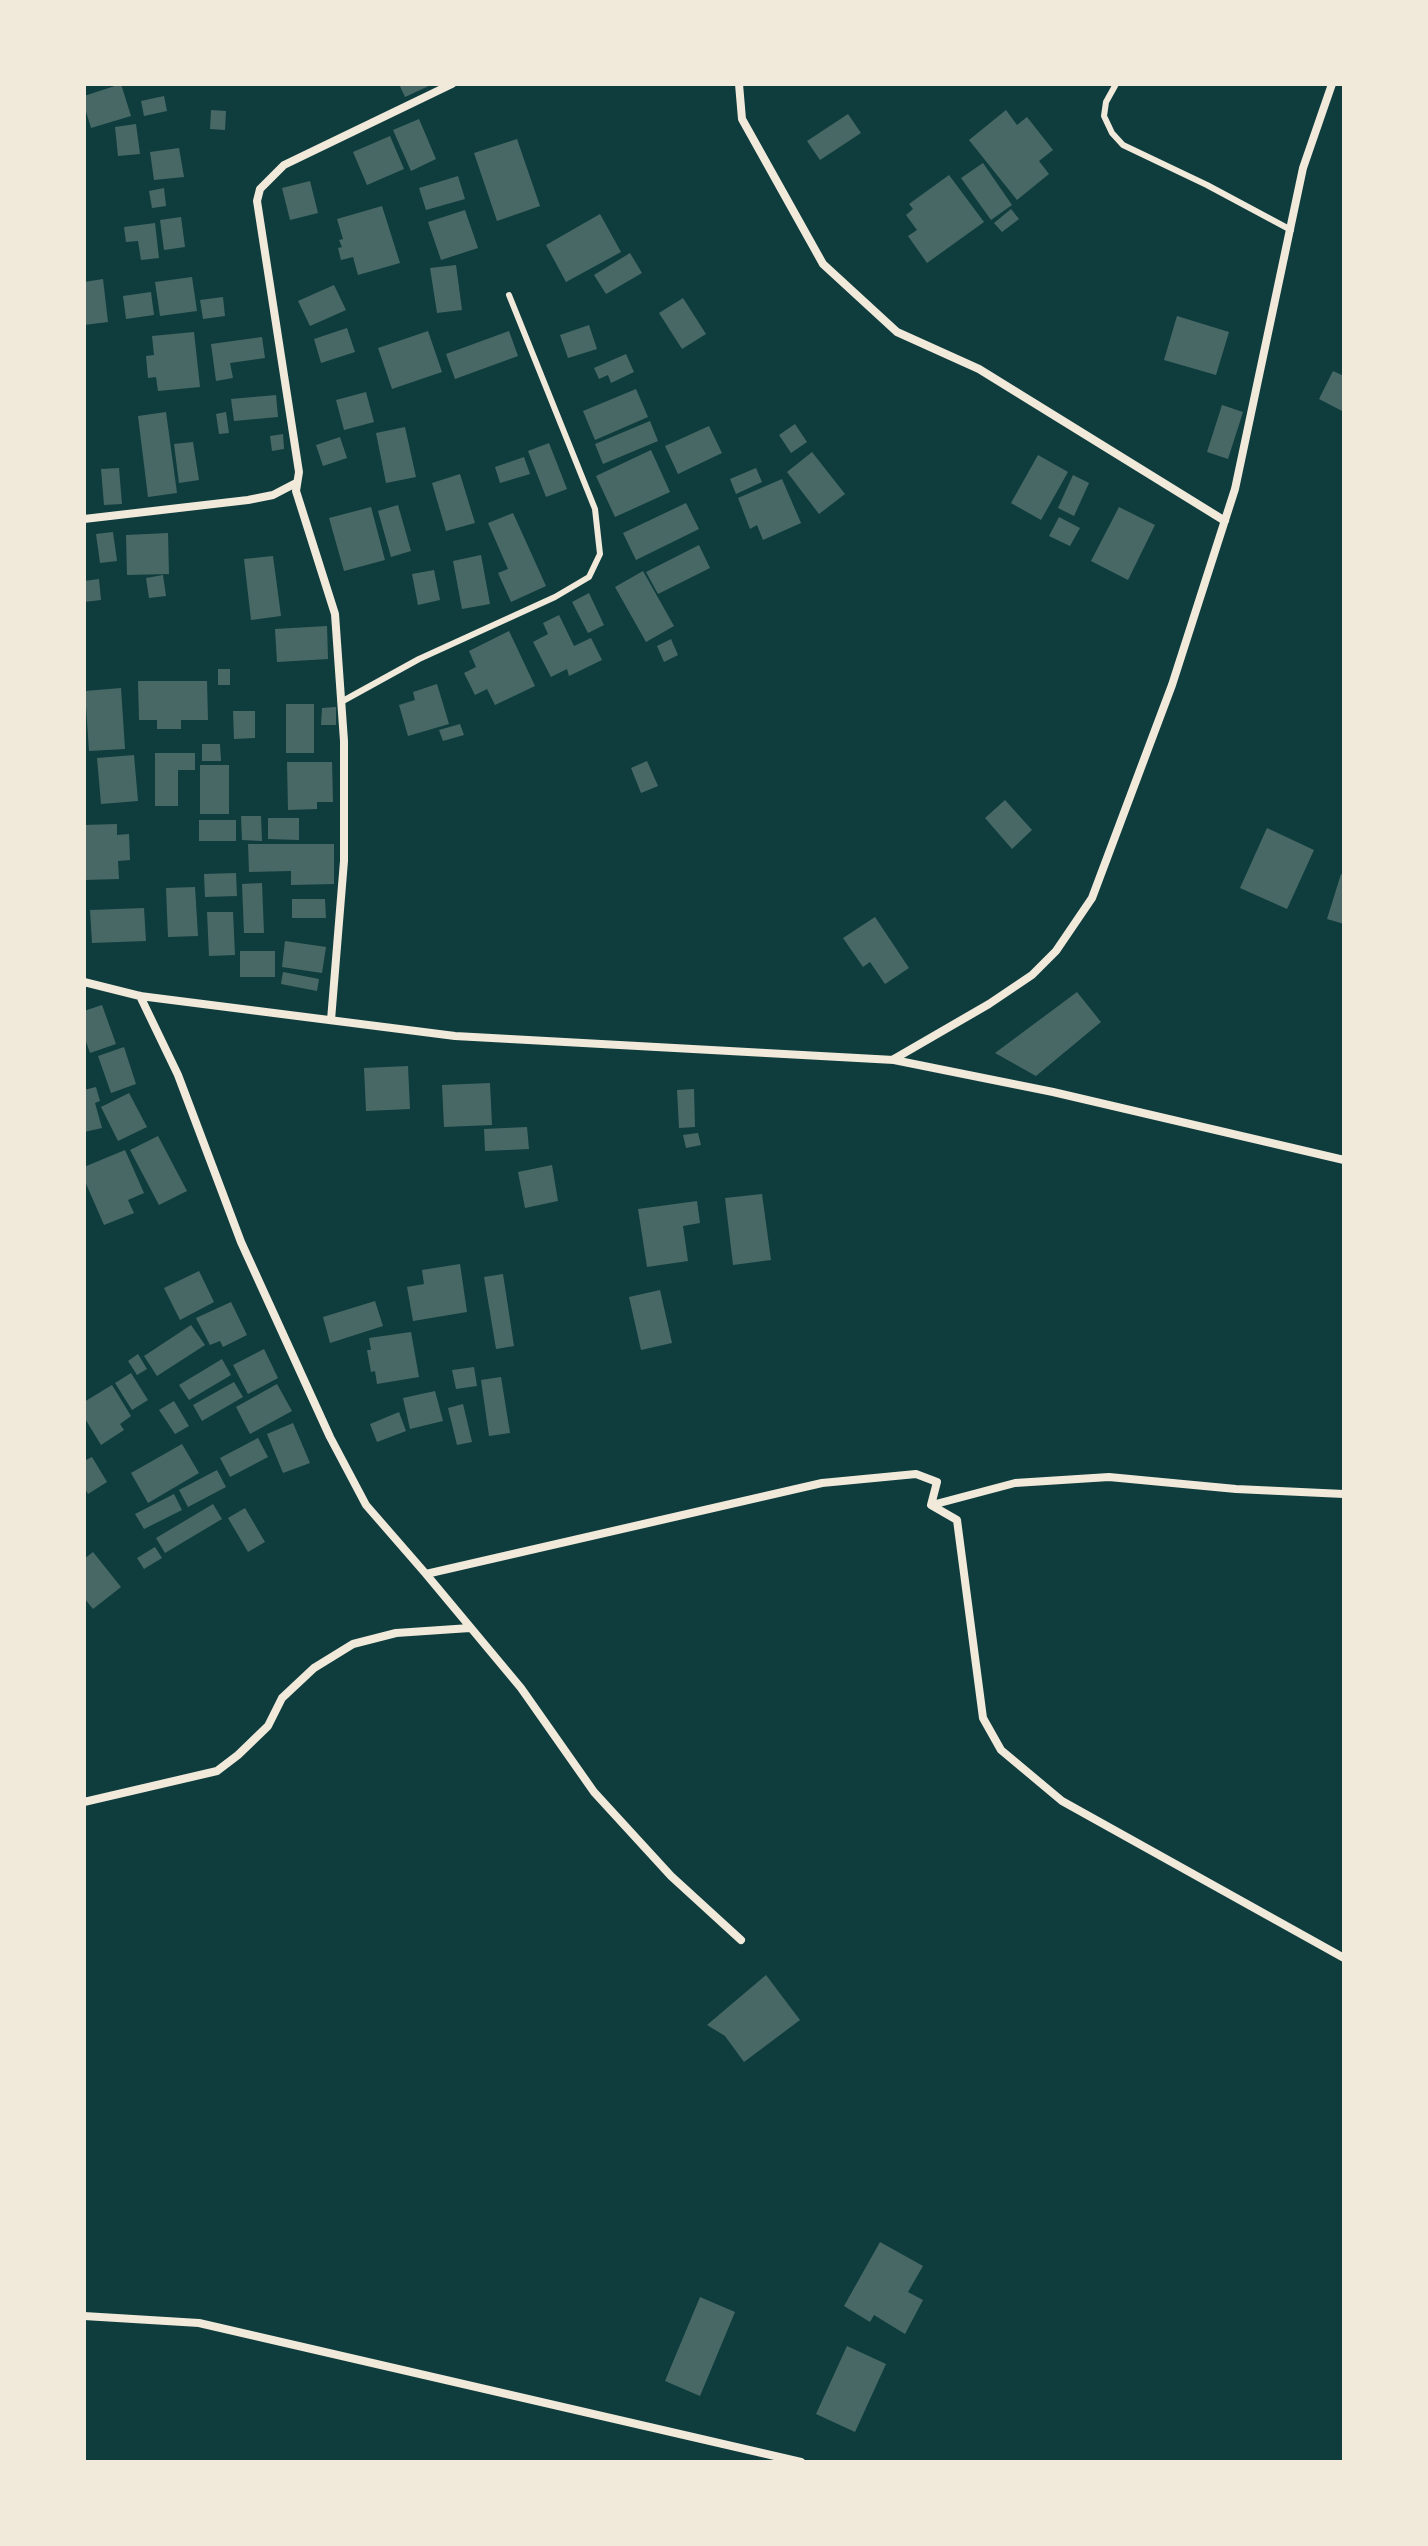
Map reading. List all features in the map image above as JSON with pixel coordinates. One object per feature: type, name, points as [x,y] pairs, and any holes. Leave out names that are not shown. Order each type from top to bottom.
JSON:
[{"type":"street","points":[[331,1020],[344,861],[341,702],[335,614],[296,491],[299,472],[257,201],[260,189],[284,165],[452,84]]},
{"type":"street","points":[[739,84],[742,119],[823,264],[897,332],[979,369],[1225,521]]},
{"type":"street","points":[[894,1060],[1032,975],[1056,951],[1092,898],[1172,685],[1235,489],[1303,168],[1332,84]]},
{"type":"street","points":[[84,519],[248,500],[273,495],[296,483]]},
{"type":"street","points":[[84,982],[140,996],[455,1036],[894,1060],[1053,1092],[1344,1160]]},
{"type":"street","points":[[140,996],[178,1075],[241,1242],[330,1437],[366,1505],[521,1688],[594,1792],[651,1856],[741,1940]]},
{"type":"street","points":[[426,1574],[822,1483],[916,1474],[937,1482],[931,1505]]},
{"type":"street","points":[[931,1505],[1015,1483],[1109,1477],[1236,1489],[1344,1494]]},
{"type":"street","points":[[931,1505],[957,1520],[983,1718],[1001,1750],[1062,1801],[1344,1958]]},
{"type":"street","points":[[84,1802],[217,1771],[268,1726],[282,1698],[314,1668],[353,1644],[396,1633],[470,1628]]},
{"type":"street","points":[[84,2316],[199,2323],[801,2462]]},
{"type":"lane","points":[[1116,84],[1106,102],[1104,116],[1112,133],[1123,145],[1291,230]]},
{"type":"lane","points":[[341,702],[419,659],[555,597],[589,577],[600,554],[595,509],[509,295]]},
{"type":"building","points":[[121,84],[131,116],[91,128],[84,96]]},
{"type":"building","points":[[399,84],[433,84],[405,97]]},
{"type":"building","points":[[164,96],[167,111],[144,116],[141,101]]},
{"type":"building","points":[[211,110],[226,111],[225,130],[210,129]]},
{"type":"building","points":[[1006,110],[1017,125],[1027,117],[1053,150],[1039,161],[1049,174],[1017,200],[969,140]]},
{"type":"building","points":[[848,114],[861,133],[820,160],[807,141]]},
{"type":"building","points":[[419,119],[436,159],[411,171],[393,130]]},
{"type":"building","points":[[136,124],[140,154],[118,156],[115,127]]},
{"type":"building","points":[[390,136],[404,169],[367,185],[353,152]]},
{"type":"building","points":[[517,139],[540,206],[497,221],[474,153]]},
{"type":"building","points":[[179,148],[184,177],[154,180],[150,152]]},
{"type":"building","points":[[983,163],[1012,205],[991,220],[961,178]]},
{"type":"building","points":[[949,175],[984,222],[927,263],[908,236],[917,230],[906,215],[913,209],[909,204]]},
{"type":"building","points":[[458,176],[465,199],[426,210],[419,188]]},
{"type":"building","points":[[310,181],[318,213],[290,220],[282,188]]},
{"type":"building","points":[[164,188],[166,206],[152,208],[149,191]]},
{"type":"building","points":[[382,206],[400,263],[358,275],[353,257],[341,260],[338,248],[342,247],[339,240],[343,239],[337,219]]},
{"type":"building","points":[[1011,209],[1019,219],[1002,232],[994,223]]},
{"type":"building","points":[[465,210],[478,248],[441,260],[428,222]]},
{"type":"building","points":[[600,214],[621,252],[566,282],[546,245]]},
{"type":"building","points":[[181,217],[185,247],[164,250],[160,220]]},
{"type":"building","points":[[155,223],[159,258],[141,260],[138,241],[126,242],[124,227]]},
{"type":"building","points":[[630,253],[642,273],[606,294],[594,275]]},
{"type":"building","points":[[456,265],[462,310],[437,313],[430,268]]},
{"type":"building","points":[[192,277],[197,311],[160,316],[155,282]]},
{"type":"building","points":[[103,279],[108,322],[84,325],[84,282]]},
{"type":"building","points":[[334,285],[346,310],[310,326],[298,301]]},
{"type":"building","points":[[151,292],[154,315],[126,319],[123,296]]},
{"type":"building","points":[[223,297],[225,316],[203,319],[200,300]]},
{"type":"building","points":[[683,298],[706,334],[682,349],[659,313]]},
{"type":"building","points":[[1177,316],[1229,332],[1216,375],[1164,360]]},
{"type":"building","points":[[589,325],[597,349],[568,358],[560,335]]},
{"type":"building","points":[[347,328],[355,352],[321,363],[314,339]]},
{"type":"building","points":[[428,331],[442,372],[392,389],[378,348]]},
{"type":"building","points":[[509,331],[518,356],[455,379],[446,354]]},
{"type":"building","points":[[194,332],[200,387],[158,391],[156,377],[148,378],[146,356],[154,355],[152,336]]},
{"type":"building","points":[[262,337],[265,358],[230,363],[233,378],[216,381],[211,344]]},
{"type":"building","points":[[626,354],[634,372],[611,383],[608,375],[599,379],[594,368]]},
{"type":"building","points":[[1333,371],[1344,376],[1344,412],[1319,399]]},
{"type":"building","points":[[636,389],[648,417],[595,440],[583,411]]},
{"type":"building","points":[[366,392],[374,422],[344,430],[336,400]]},
{"type":"building","points":[[276,395],[278,417],[234,421],[231,399]]},
{"type":"building","points":[[1222,405],[1243,412],[1228,459],[1207,452]]},
{"type":"building","points":[[166,412],[177,493],[148,497],[138,416]]},
{"type":"building","points":[[226,412],[229,433],[219,434],[216,414]]},
{"type":"building","points":[[650,421],[658,441],[603,464],[595,444]]},
{"type":"building","points":[[795,424],[807,442],[791,453],[779,435]]},
{"type":"building","points":[[709,426],[722,453],[678,474],[665,446]]},
{"type":"building","points":[[405,427],[416,477],[386,483],[376,433]]},
{"type":"building","points":[[283,434],[284,449],[272,451],[270,436]]},
{"type":"building","points":[[340,437],[347,458],[323,466],[316,445]]},
{"type":"building","points":[[193,442],[199,480],[179,483],[174,444]]},
{"type":"building","points":[[549,443],[567,489],[546,497],[528,451]]},
{"type":"building","points":[[651,450],[670,492],[615,517],[596,476]]},
{"type":"building","points":[[812,452],[845,494],[819,514],[787,472]]},
{"type":"building","points":[[1038,455],[1068,472],[1041,520],[1011,503]]},
{"type":"building","points":[[524,457],[530,474],[500,483],[495,467]]},
{"type":"building","points":[[119,468],[122,504],[104,505],[101,469]]},
{"type":"building","points":[[756,468],[762,482],[736,494],[730,479]]},
{"type":"building","points":[[460,474],[475,523],[446,531],[432,483]]},
{"type":"building","points":[[1073,475],[1089,483],[1074,516],[1058,508]]},
{"type":"building","points":[[782,479],[801,523],[763,540],[757,525],[750,529],[738,498]]},
{"type":"building","points":[[686,503],[699,529],[636,560],[623,533]]},
{"type":"building","points":[[398,505],[411,551],[391,557],[378,511]]},
{"type":"building","points":[[371,507],[385,560],[344,571],[329,518]]},
{"type":"building","points":[[1119,507],[1155,525],[1128,580],[1091,561]]},
{"type":"building","points":[[513,513],[546,586],[511,602],[498,573],[508,569],[488,523]]},
{"type":"building","points":[[1059,517],[1080,528],[1070,546],[1049,536]]},
{"type":"building","points":[[113,532],[117,561],[100,563],[96,534]]},
{"type":"building","points":[[168,533],[169,574],[127,575],[126,535]]},
{"type":"building","points":[[699,545],[710,568],[658,594],[646,572]]},
{"type":"building","points":[[481,555],[490,604],[462,609],[453,561]]},
{"type":"building","points":[[273,556],[281,616],[251,620],[244,559]]},
{"type":"building","points":[[434,570],[440,600],[418,605],[412,574]]},
{"type":"building","points":[[643,571],[674,626],[646,642],[615,587]]},
{"type":"building","points":[[163,575],[166,596],[149,598],[146,578]]},
{"type":"building","points":[[99,579],[101,600],[84,602],[84,581]]},
{"type":"building","points":[[589,593],[604,625],[588,633],[572,602]]},
{"type":"building","points":[[559,615],[574,646],[591,638],[602,660],[569,676],[567,669],[551,677],[533,642],[548,634],[543,623]]},
{"type":"building","points":[[327,626],[328,659],[277,662],[275,629]]},
{"type":"building","points":[[509,631],[535,686],[495,705],[487,689],[475,695],[464,673],[476,667],[469,651]]},
{"type":"building","points":[[671,639],[678,655],[664,662],[657,646]]},
{"type":"building","points":[[218,669],[230,669],[230,685],[218,685]]},
{"type":"building","points":[[138,681],[207,681],[208,720],[181,720],[181,729],[157,729],[157,720],[139,720]]},
{"type":"building","points":[[437,684],[449,724],[408,736],[399,705],[415,700],[413,692]]},
{"type":"building","points":[[121,688],[125,749],[89,751],[85,691]]},
{"type":"building","points":[[286,704],[314,704],[314,753],[286,753]]},
{"type":"building","points":[[336,707],[336,725],[321,725],[322,708]]},
{"type":"building","points":[[233,711],[255,711],[255,738],[234,739]]},
{"type":"building","points":[[460,724],[464,735],[443,741],[439,730]]},
{"type":"building","points":[[202,744],[220,744],[221,761],[202,761]]},
{"type":"building","points":[[155,753],[195,753],[195,770],[178,770],[178,806],[155,806]]},
{"type":"building","points":[[134,755],[138,801],[101,804],[97,758]]},
{"type":"building","points":[[647,761],[658,786],[641,793],[631,768]]},
{"type":"building","points":[[287,762],[332,762],[333,802],[317,802],[317,809],[288,810]]},
{"type":"building","points":[[200,765],[229,765],[229,814],[200,814]]},
{"type":"building","points":[[1005,800],[1032,830],[1012,849],[985,818]]},
{"type":"building","points":[[241,816],[261,816],[262,841],[242,840]]},
{"type":"building","points":[[268,818],[299,818],[299,840],[268,839]]},
{"type":"building","points":[[199,820],[236,820],[236,841],[199,841]]},
{"type":"building","points":[[117,824],[117,835],[129,834],[130,860],[118,861],[119,879],[84,880],[84,825]]},
{"type":"building","points":[[1267,828],[1314,850],[1287,909],[1240,888]]},
{"type":"building","points":[[248,844],[334,844],[334,884],[291,885],[291,871],[249,872]]},
{"type":"building","points":[[236,873],[237,896],[205,897],[204,874]]},
{"type":"building","points":[[1341,874],[1344,875],[1344,924],[1327,919]]},
{"type":"building","points":[[262,883],[264,933],[244,933],[242,884]]},
{"type":"building","points":[[195,887],[198,936],[168,937],[166,888]]},
{"type":"building","points":[[292,899],[325,899],[326,918],[292,918]]},
{"type":"building","points":[[144,908],[146,941],[92,943],[90,910]]},
{"type":"building","points":[[207,912],[233,912],[235,955],[209,956]]},
{"type":"building","points":[[875,917],[909,968],[885,984],[870,962],[863,967],[843,938]]},
{"type":"building","points":[[285,941],[326,947],[322,973],[282,967]]},
{"type":"building","points":[[240,951],[275,951],[275,977],[240,977]]},
{"type":"building","points":[[283,972],[319,979],[317,991],[281,984]]},
{"type":"building","points":[[1077,992],[1101,1022],[1036,1076],[995,1053]]},
{"type":"building","points":[[102,1005],[116,1044],[90,1053],[84,1036],[84,1011]]},
{"type":"building","points":[[124,1047],[136,1084],[111,1093],[98,1056]]},
{"type":"building","points":[[408,1066],[410,1109],[366,1111],[364,1068]]},
{"type":"building","points":[[490,1083],[492,1125],[444,1127],[442,1085]]},
{"type":"building","points":[[96,1087],[100,1101],[95,1103],[102,1128],[84,1132],[84,1090]]},
{"type":"building","points":[[694,1089],[695,1127],[679,1128],[677,1090]]},
{"type":"building","points":[[129,1093],[147,1127],[118,1141],[101,1107]]},
{"type":"building","points":[[527,1127],[529,1149],[485,1151],[484,1129]]},
{"type":"building","points":[[698,1133],[701,1145],[686,1148],[683,1135]]},
{"type":"building","points":[[158,1136],[187,1191],[159,1205],[130,1150]]},
{"type":"building","points":[[125,1150],[144,1193],[128,1200],[134,1213],[104,1225],[84,1179],[84,1167]]},
{"type":"building","points":[[552,1165],[558,1201],[525,1208],[518,1172]]},
{"type":"building","points":[[762,1194],[771,1260],[733,1265],[725,1198]]},
{"type":"building","points":[[697,1201],[700,1223],[683,1226],[688,1261],[647,1267],[638,1209]]},
{"type":"building","points":[[460,1264],[467,1312],[413,1321],[407,1287],[424,1284],[422,1270]]},
{"type":"building","points":[[199,1271],[214,1302],[180,1320],[164,1288]]},
{"type":"building","points":[[503,1274],[514,1346],[496,1349],[484,1277]]},
{"type":"building","points":[[660,1290],[672,1343],[641,1350],[629,1297]]},
{"type":"building","points":[[375,1301],[383,1326],[330,1343],[323,1317]]},
{"type":"building","points":[[231,1302],[247,1335],[223,1347],[220,1341],[210,1345],[196,1318]]},
{"type":"building","points":[[191,1325],[205,1345],[157,1376],[144,1356]]},
{"type":"building","points":[[411,1332],[419,1377],[377,1384],[367,1350],[371,1350],[369,1338]]},
{"type":"building","points":[[264,1349],[278,1378],[248,1394],[233,1365]]},
{"type":"building","points":[[138,1354],[147,1369],[137,1375],[128,1361]]},
{"type":"building","points":[[222,1359],[231,1375],[189,1400],[179,1385]]},
{"type":"building","points":[[474,1367],[477,1386],[456,1389],[452,1370]]},
{"type":"building","points":[[131,1373],[148,1400],[132,1410],[115,1383]]},
{"type":"building","points":[[501,1377],[510,1433],[489,1436],[481,1380]]},
{"type":"building","points":[[234,1382],[243,1397],[202,1421],[193,1405]]},
{"type":"building","points":[[277,1384],[292,1411],[250,1434],[236,1407]]},
{"type":"building","points":[[112,1385],[131,1416],[120,1424],[124,1430],[101,1445],[84,1417],[84,1402]]},
{"type":"building","points":[[435,1391],[443,1421],[410,1429],[403,1398]]},
{"type":"building","points":[[174,1401],[189,1426],[175,1434],[159,1410]]},
{"type":"building","points":[[463,1404],[472,1442],[457,1445],[448,1408]]},
{"type":"building","points":[[399,1412],[406,1431],[377,1442],[370,1424]]},
{"type":"building","points":[[293,1423],[310,1463],[283,1473],[267,1434]]},
{"type":"building","points":[[258,1438],[268,1457],[230,1477],[220,1458]]},
{"type":"building","points":[[182,1444],[199,1473],[148,1503],[131,1473]]},
{"type":"building","points":[[92,1457],[107,1482],[88,1494],[84,1487],[84,1461]]},
{"type":"building","points":[[217,1470],[226,1487],[188,1507],[179,1490]]},
{"type":"building","points":[[174,1494],[182,1510],[144,1529],[135,1514]]},
{"type":"building","points":[[213,1504],[222,1519],[165,1553],[156,1538]]},
{"type":"building","points":[[245,1508],[265,1542],[248,1552],[228,1518]]},
{"type":"building","points":[[155,1547],[162,1558],[144,1569],[137,1558]]},
{"type":"building","points":[[93,1552],[121,1587],[93,1609],[84,1598],[84,1559]]},
{"type":"building","points":[[766,1975],[800,2020],[744,2062],[725,2036],[707,2025]]},
{"type":"building","points":[[880,2242],[923,2266],[908,2292],[923,2300],[905,2334],[874,2315],[870,2322],[844,2306]]},
{"type":"building","points":[[700,2297],[735,2312],[700,2396],[665,2381]]},
{"type":"building","points":[[847,2346],[886,2364],[855,2432],[816,2414]]}]
